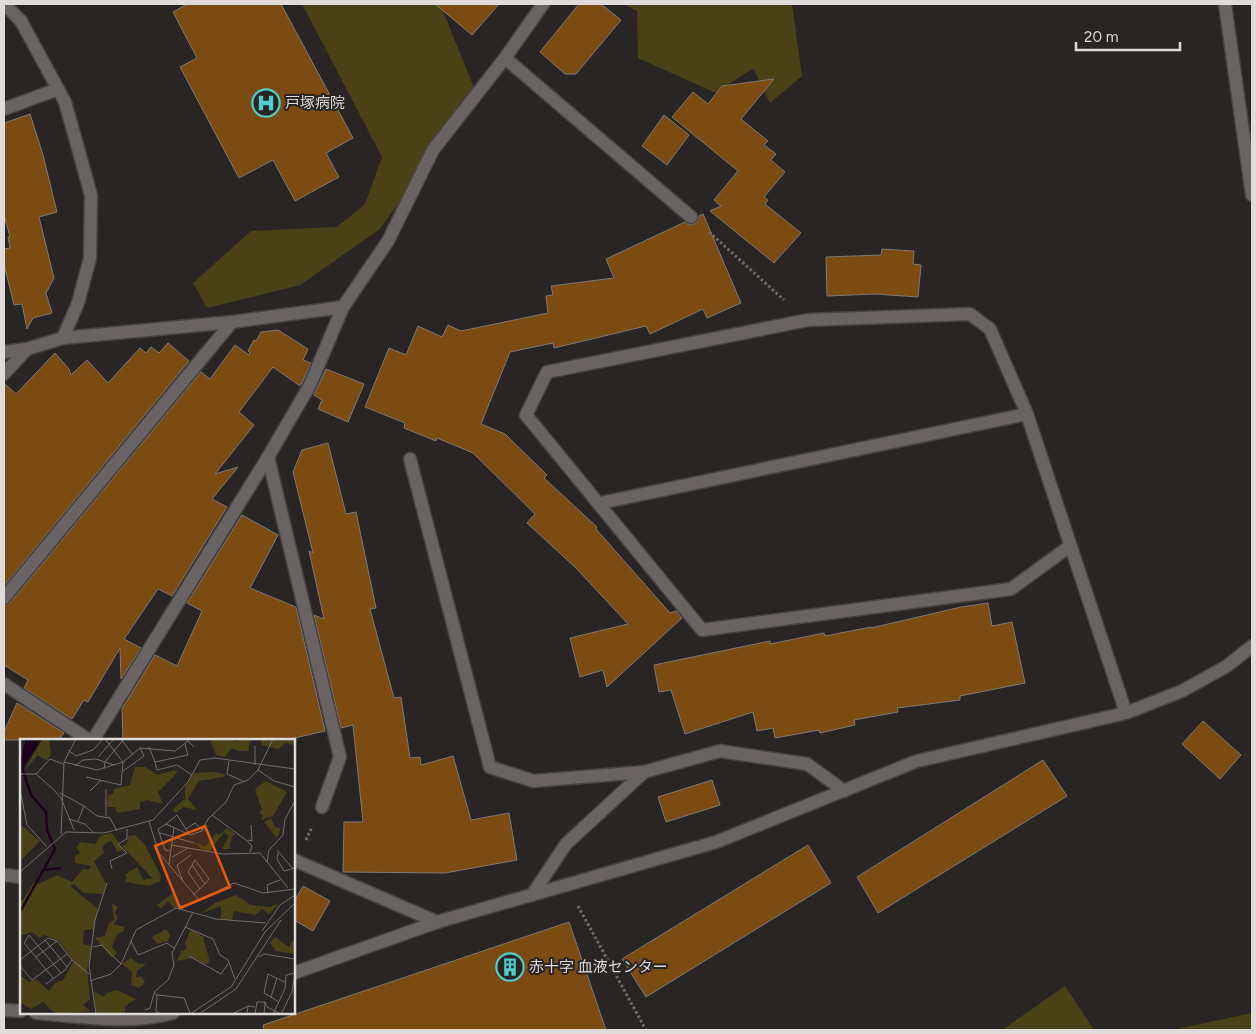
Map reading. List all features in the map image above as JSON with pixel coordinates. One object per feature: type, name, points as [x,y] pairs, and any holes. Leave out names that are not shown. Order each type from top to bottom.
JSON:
[{"type":"street","points":[[4,4],[21,21],[65,102],[91,195],[90,258],[78,303],[63,338]]},
{"type":"street","points":[[94,739],[268,457],[310,385],[342,307],[388,241],[433,150],[505,58],[543,4]]},
{"type":"street","points":[[1225,4],[1252,195]]},
{"type":"street","points":[[505,58],[692,217]]},
{"type":"street","points":[[4,109],[58,89]]},
{"type":"street","points":[[4,352],[27,349],[63,338],[232,322],[342,307]]},
{"type":"street","points":[[1070,546],[1011,589],[702,630],[600,503],[526,415],[547,372],[808,320],[970,314],[990,329],[1027,414],[1126,714]]},
{"type":"street","points":[[4,598],[232,322]]},
{"type":"street","points":[[4,374],[27,349]]},
{"type":"street","points":[[600,503],[1027,414]]},
{"type":"street","points":[[268,457],[340,758],[322,807]]},
{"type":"street","points":[[410,459],[490,767],[533,781],[644,772],[720,751],[807,764],[844,791]]},
{"type":"street","points":[[295,973],[437,922],[716,842],[916,761],[1126,714],[1182,691],[1227,666],[1252,646]]},
{"type":"street","points":[[4,684],[87,739]]},
{"type":"street","points":[[532,895],[566,844],[644,772]]},
{"type":"street","points":[[295,861],[437,922]]},
{"type":"street","points":[[4,875],[20,877]]},
{"type":"street","points":[[4,1010],[20,1011]]},
{"type":"street","points":[[48,1014],[105,1019],[156,1018],[170,1014]]},
{"type":"path","points":[[692,217],[808,320]]},
{"type":"path","points":[[295,859],[322,807]]},
{"type":"path","points":[[567,885],[646,1030]]},
{"type":"shaded area","points":[[302,4],[440,4],[477,95],[380,229],[300,285],[207,308],[193,283],[251,231],[337,227],[365,204],[382,157]]},
{"type":"shaded area","points":[[624,4],[792,4],[802,76],[770,103],[753,68],[716,93],[638,58],[637,11]]},
{"type":"shaded area","points":[[1065,986],[1094,1030],[1002,1030]]},
{"type":"shaded area","points":[[1252,1013],[1252,1030],[1172,1030]]},
{"type":"building","name":"戸塚病院","points":[[187,4],[281,4],[353,138],[326,153],[339,177],[295,201],[273,160],[239,178],[180,67],[197,58],[173,12]]},
{"type":"building","points":[[435,4],[499,4],[472,35]]},
{"type":"building","points":[[579,4],[601,4],[621,20],[576,74],[565,74],[540,52]]},
{"type":"building","points":[[774,79],[741,119],[768,141],[764,145],[776,154],[771,160],[785,172],[764,197],[768,200],[765,204],[801,233],[774,263],[710,211],[721,206],[714,200],[738,171],[672,117],[693,92],[708,104],[722,86]]},
{"type":"building","points":[[30,114],[43,155],[57,212],[39,217],[54,278],[46,293],[52,313],[33,318],[27,329],[22,304],[14,305],[4,264],[4,249],[10,248],[8,237],[10,237],[4,215],[4,123]]},
{"type":"building","points":[[664,115],[689,135],[667,165],[642,146]]},
{"type":"building","points":[[703,214],[741,303],[707,318],[703,309],[650,334],[646,326],[554,348],[553,343],[510,352],[481,424],[505,434],[547,475],[544,478],[597,527],[596,529],[670,613],[676,611],[682,618],[607,687],[603,670],[580,677],[570,638],[628,624],[576,568],[527,523],[535,514],[473,453],[437,438],[436,441],[404,428],[405,423],[365,407],[389,348],[406,355],[418,326],[442,337],[448,325],[461,331],[548,313],[546,296],[553,295],[551,286],[614,278],[606,259],[685,222],[689,225],[694,224],[699,216]]},
{"type":"building","points":[[882,249],[914,251],[913,264],[921,265],[918,297],[876,294],[827,296],[826,257],[881,255]]},
{"type":"building","points":[[278,330],[308,349],[303,360],[311,363],[303,381],[300,386],[273,367],[239,412],[254,425],[215,474],[238,467],[212,499],[227,507],[172,596],[158,589],[124,639],[141,648],[121,679],[120,648],[88,702],[84,700],[72,719],[24,688],[28,680],[4,665],[4,606],[10,603],[201,372],[210,379],[235,345],[249,355],[250,352],[248,351],[261,332]]},
{"type":"building","points":[[168,343],[189,361],[4,586],[4,383],[16,394],[55,353],[69,369],[71,375],[87,360],[108,383],[140,348],[146,353],[151,347],[159,353]]},
{"type":"building","points":[[326,369],[364,384],[348,422],[318,409],[322,400],[314,395]]},
{"type":"building","points":[[328,443],[346,514],[356,512],[376,608],[370,609],[394,698],[401,697],[410,758],[420,757],[421,765],[453,756],[471,820],[509,813],[517,860],[445,873],[343,872],[344,822],[363,822],[353,725],[341,728],[314,615],[324,619],[309,551],[313,553],[293,472],[302,450]]},
{"type":"building","points":[[242,515],[278,535],[250,588],[296,607],[325,731],[290,739],[123,739],[122,709],[155,655],[177,666],[202,611],[187,603]]},
{"type":"building","points":[[988,603],[992,626],[1012,622],[1025,683],[960,696],[960,700],[897,708],[898,712],[854,720],[855,725],[820,733],[819,730],[775,738],[773,728],[757,731],[753,712],[685,734],[671,690],[659,692],[654,665],[770,641],[770,644],[824,633],[825,636],[871,628],[961,607]]},
{"type":"building","points":[[17,703],[64,733],[60,739],[4,740],[4,732]]},
{"type":"building","points":[[1203,721],[1241,755],[1220,779],[1182,744]]},
{"type":"building","points":[[1043,760],[1067,796],[878,913],[857,877]]},
{"type":"building","points":[[712,780],[720,805],[666,822],[658,797]]},
{"type":"building","points":[[808,845],[831,883],[646,997],[622,959]]},
{"type":"building","points":[[303,886],[330,901],[313,931],[295,921],[295,900]]},
{"type":"building","name":"赤十字 血液センター","points":[[569,922],[606,1030],[264,1030],[263,1025]]},
{"type":"place","name":"戸塚病院","points":[[266,103]]},
{"type":"place","name":"赤十字 血液センター","points":[[510,967]]}]
